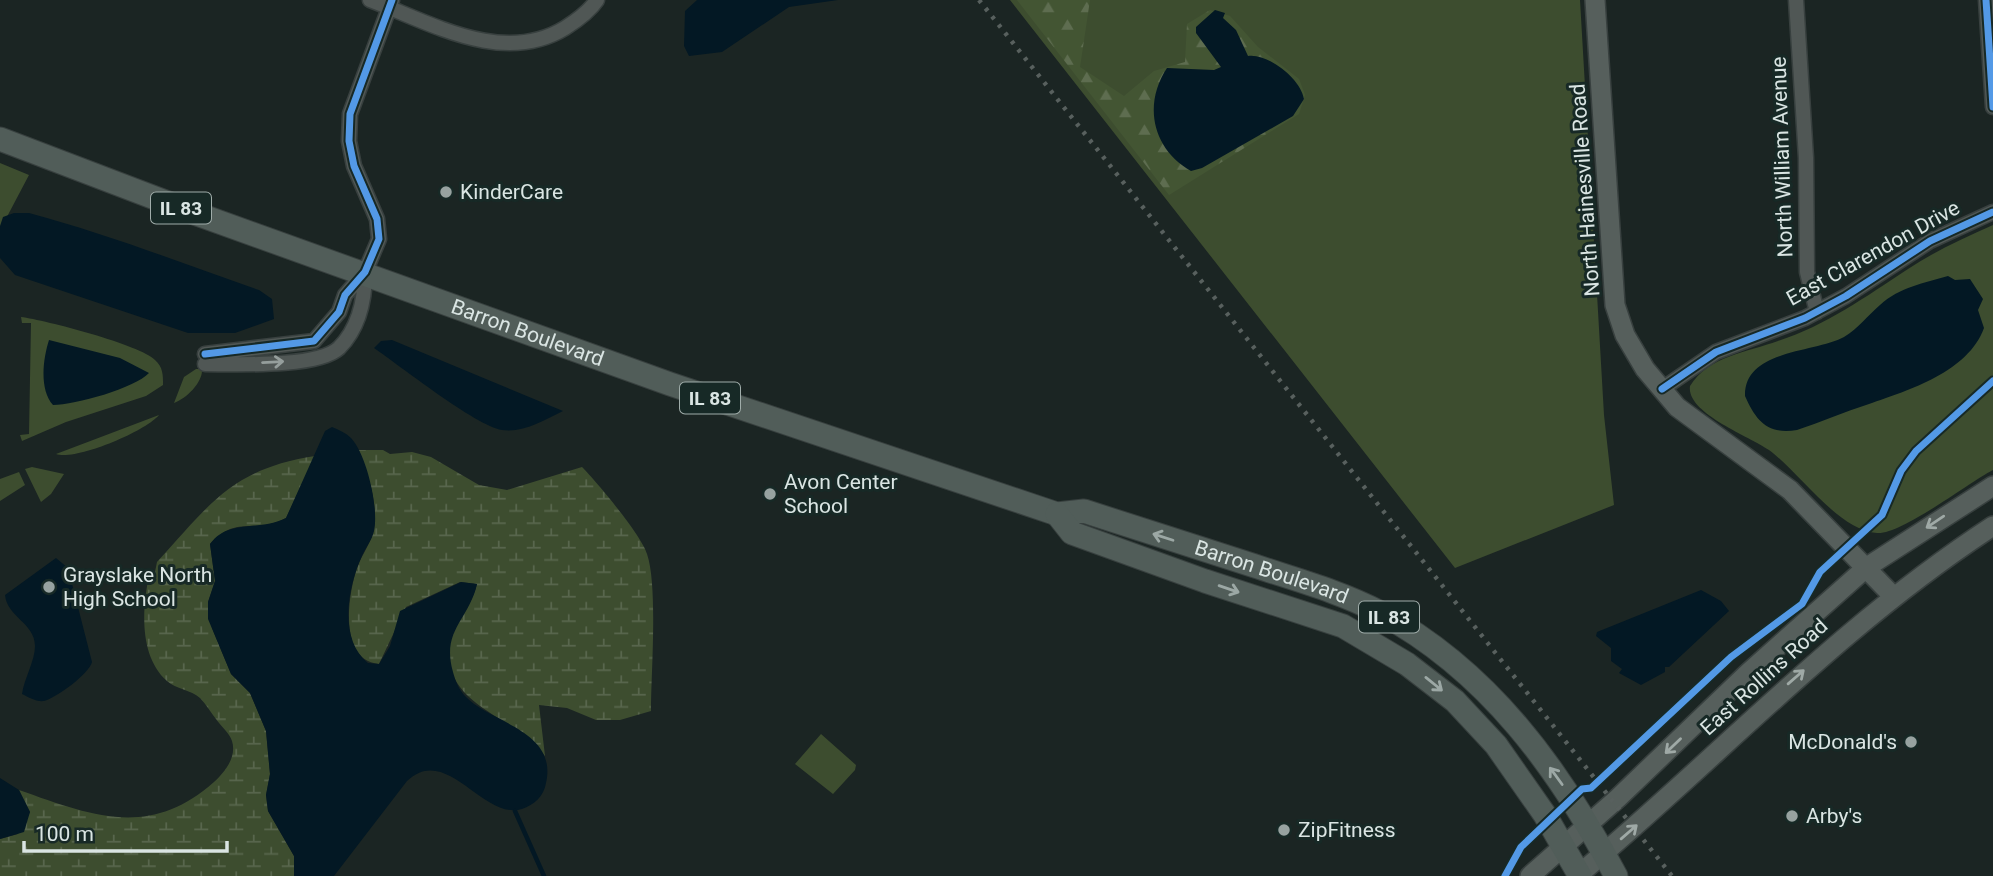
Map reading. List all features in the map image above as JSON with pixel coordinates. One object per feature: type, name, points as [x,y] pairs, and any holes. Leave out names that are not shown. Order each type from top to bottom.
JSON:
[{"type":"main road","name":"North Hainesville Road","points":[[1595,0],[1615,305],[1625,335],[1645,369],[1677,407],[1790,490],[1893,596]]},
{"type":"main road","name":"Barron Boulevard","points":[[0,139],[186,210],[702,395],[1057,514],[1084,511],[1342,595],[1399,623],[1463,668],[1502,706],[1536,748],[1588,824],[1616,876]]},
{"type":"main road","name":"East Rollins Road","points":[[1530,876],[1748,673],[1867,567],[1993,486]]},
{"type":"main road","name":"Barron Boulevard","points":[[1057,514],[1072,533],[1227,589],[1317,616],[1343,626],[1382,648],[1455,701],[1489,737],[1539,806],[1578,875]]},
{"type":"main road","name":"East Rollins Road","points":[[1578,875],[1783,689],[1893,596],[1993,526]]},
{"type":"street","points":[[370,0],[391,4],[466,36],[496,44],[519,44],[550,37],[577,21],[597,0]]},
{"type":"street","name":"North William Avenue","points":[[1796,0],[1806,158],[1807,272],[1817,312]]},
{"type":"street","points":[[1986,0],[1993,107]]},
{"type":"street","points":[[365,272],[365,304],[339,348],[322,357],[292,361],[205,359],[314,341],[339,312],[345,295],[365,272],[379,239],[377,219],[354,166],[349,141],[350,114],[391,4]]},
{"type":"street","name":"East Clarendon Drive","points":[[1662,389],[1716,352],[1817,312],[1930,241],[1993,212]]},
{"type":"green space","points":[[1010,0],[1580,0],[1604,415],[1614,505],[1455,568]]},
{"type":"green space","points":[[1017,0],[1090,0],[1080,67],[1124,96],[1154,71],[1185,62],[1187,24],[1210,10],[1230,16],[1258,47],[1299,79],[1305,95],[1299,114],[1169,195]]},
{"type":"green space","points":[[0,163],[29,175],[0,230]]},
{"type":"green space","points":[[1993,225],[1993,470],[1918,517],[1888,531],[1877,533],[1863,530],[1834,512],[1769,450],[1720,423],[1691,396],[1690,386],[1698,376],[1718,361],[1813,327],[1845,310],[1929,256]]},
{"type":"green space","points":[[21,317],[92,334],[132,347],[160,365],[163,385],[146,396],[66,422],[22,441],[20,435],[29,434],[31,323],[22,323]]},
{"type":"green space","points":[[196,369],[202,369],[197,384],[174,403],[184,377]]},
{"type":"green space","points":[[159,415],[140,429],[110,443],[79,453],[56,454]]},
{"type":"green space","points":[[358,450],[383,450],[390,454],[412,452],[431,457],[479,485],[507,490],[582,467],[608,496],[647,554],[653,608],[651,711],[620,720],[596,720],[567,708],[539,705],[545,756],[531,741],[467,695],[456,681],[450,664],[449,642],[477,584],[460,582],[406,607],[379,664],[366,660],[357,651],[349,625],[354,580],[371,538],[375,518],[371,488]]},
{"type":"green space","points":[[315,456],[286,518],[275,523],[237,527],[220,535],[210,544],[215,581],[208,602],[212,628],[231,674],[250,693],[266,731],[270,774],[266,795],[268,811],[294,856],[294,876],[0,876],[0,839],[18,834],[30,812],[19,790],[95,814],[142,817],[166,811],[190,800],[226,769],[233,753],[229,736],[200,698],[167,681],[151,659],[144,617],[149,576],[155,572],[157,562],[176,541],[225,492],[263,470]]},
{"type":"green space","points":[[32,467],[64,474],[51,494],[41,502],[25,469]]},
{"type":"green space","points":[[19,472],[25,485],[0,501],[0,479]]},
{"type":"green space","points":[[821,734],[856,765],[855,770],[833,794],[795,764]]},
{"type":"water","points":[[697,0],[838,0],[789,7],[722,52],[689,56],[684,46],[685,11]]},
{"type":"water","points":[[1215,10],[1225,13],[1223,18],[1236,30],[1248,56],[1265,59],[1282,69],[1297,83],[1304,99],[1293,116],[1202,168],[1191,171],[1167,151],[1160,138],[1155,125],[1155,96],[1167,68],[1214,70],[1221,67],[1196,33],[1196,27]]},
{"type":"water","points":[[14,213],[29,213],[87,230],[259,290],[272,299],[274,319],[235,333],[188,333],[15,275],[0,258],[0,226],[3,217]]},
{"type":"water","points":[[1948,276],[1955,280],[1970,279],[1983,299],[1978,310],[1984,328],[1976,343],[1951,368],[1902,392],[1797,430],[1771,428],[1754,413],[1745,396],[1748,381],[1756,369],[1783,355],[1844,337],[1896,294],[1912,286]]},
{"type":"water","points":[[49,340],[120,358],[149,373],[142,379],[104,395],[53,405],[44,382]]},
{"type":"water","points":[[392,340],[563,411],[518,430],[502,430],[490,426],[457,407],[374,348],[381,341]]},
{"type":"water","points":[[332,427],[349,436],[357,446],[367,469],[375,510],[373,534],[357,568],[348,612],[352,640],[359,653],[368,663],[379,664],[390,646],[400,611],[461,582],[477,584],[453,635],[450,658],[455,678],[463,694],[476,705],[532,739],[542,751],[547,765],[546,783],[541,796],[531,805],[508,810],[493,804],[451,776],[436,771],[422,772],[407,781],[334,876],[294,876],[294,856],[268,811],[266,795],[270,774],[266,731],[250,693],[231,674],[208,619],[208,602],[215,581],[210,544],[226,531],[286,518],[325,431]]},
{"type":"water","points":[[56,558],[68,568],[92,662],[85,673],[71,685],[41,701],[22,694],[35,652],[34,638],[11,609],[5,595]]},
{"type":"water","points":[[1701,590],[1721,601],[1729,611],[1669,667],[1665,667],[1665,672],[1641,685],[1619,673],[1622,669],[1611,661],[1611,648],[1596,636],[1597,632]]},
{"type":"water","points":[[0,778],[19,790],[30,812],[24,832],[0,839]]},
{"type":"waterway","points":[[515,811],[544,876]]},
{"type":"railway","points":[[979,0],[1672,876]]},
{"type":"cycle path","points":[[205,354],[314,341],[339,312],[345,295],[365,272],[379,239],[377,219],[354,166],[349,141],[350,114],[392,0]]},
{"type":"cycle path","points":[[1986,0],[1993,107]]},
{"type":"cycle path","points":[[1662,389],[1716,352],[1805,318],[1846,296],[1930,241],[1993,212]]},
{"type":"cycle path","points":[[1505,876],[1521,847],[1582,789],[1591,788],[1731,657],[1802,604],[1820,572],[1882,515],[1901,471],[1916,451],[1993,381]]},
{"type":"place","name":"KinderCare","points":[[446,192]]},
{"type":"place","name":"Avon Center School","points":[[770,494]]},
{"type":"place","name":"Grayslake North High School","points":[[49,587]]},
{"type":"place","name":"McDonald's","points":[[1911,742]]},
{"type":"place","name":"Arby's","points":[[1792,816]]},
{"type":"place","name":"ZipFitness","points":[[1284,830]]}]
